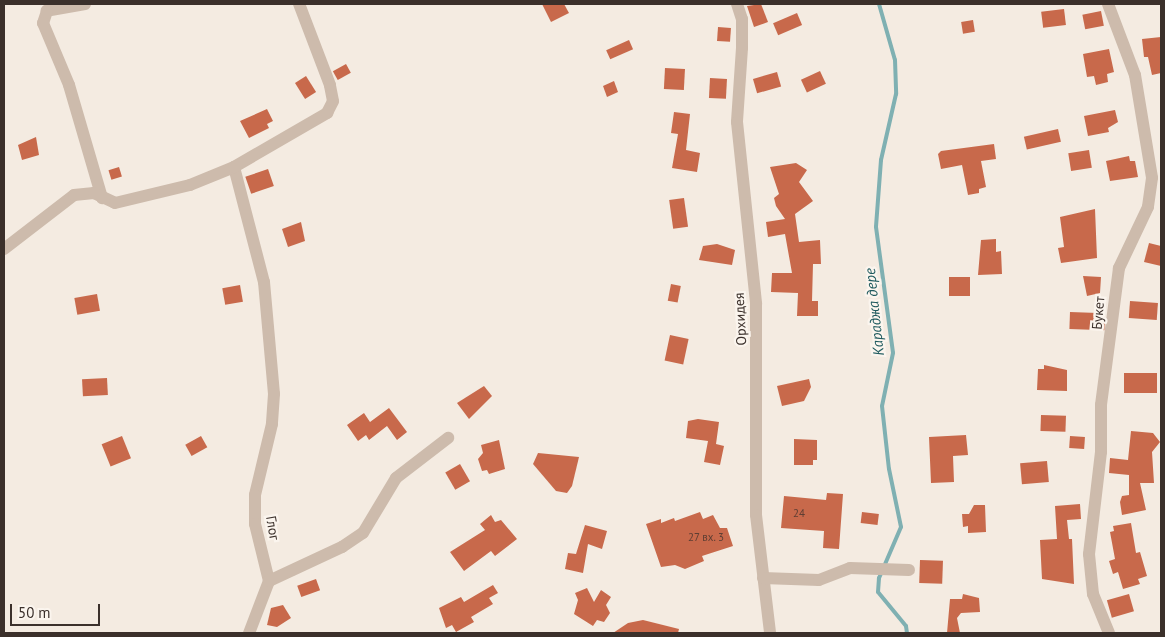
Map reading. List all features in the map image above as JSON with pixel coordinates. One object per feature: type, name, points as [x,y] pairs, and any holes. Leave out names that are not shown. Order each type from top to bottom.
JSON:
[{"type":"street","points":[[85,4],[47,11],[43,24],[69,85],[102,198]]},
{"type":"street","points":[[4,249],[74,195],[84,192],[115,203],[190,185],[234,167],[332,107],[330,85],[299,4]]},
{"type":"street","name":"Орхидея","points":[[737,4],[742,19],[737,122],[756,304],[756,515],[770,633]]},
{"type":"street","name":"Букет","points":[[1108,4],[1135,75],[1152,178],[1148,207],[1119,268],[1101,405],[1100,452],[1089,554],[1093,594],[1109,633]]},
{"type":"street","name":"Глог","points":[[234,167],[264,282],[272,343],[272,424],[255,495],[255,524],[269,581]]},
{"type":"street","points":[[249,633],[269,581],[342,547],[363,533],[396,478],[448,438]]},
{"type":"street","points":[[763,578],[814,580],[850,568],[909,570]]},
{"type":"building","points":[[542,4],[564,4],[569,13],[551,22]]},
{"type":"building","points":[[761,4],[768,22],[754,27],[747,6]]},
{"type":"building","points":[[1064,9],[1066,25],[1043,28],[1041,12]]},
{"type":"building","points":[[1101,11],[1104,26],[1085,29],[1082,15]]},
{"type":"building","points":[[797,13],[802,25],[778,35],[773,23]]},
{"type":"building","points":[[973,20],[975,32],[963,34],[961,22]]},
{"type":"building","points":[[718,27],[731,28],[730,42],[717,41]]},
{"type":"building","points":[[1161,37],[1161,73],[1152,75],[1148,57],[1144,57],[1142,39]]},
{"type":"building","points":[[629,40],[633,49],[610,59],[606,50]]},
{"type":"building","points":[[1109,49],[1114,72],[1107,74],[1108,82],[1096,85],[1094,76],[1087,77],[1083,54]]},
{"type":"building","points":[[346,64],[351,73],[338,80],[333,71]]},
{"type":"building","points":[[665,68],[685,69],[684,90],[664,89]]},
{"type":"building","points":[[820,71],[826,84],[807,93],[801,80]]},
{"type":"building","points":[[777,72],[781,86],[757,93],[753,79]]},
{"type":"building","points":[[306,76],[316,92],[305,99],[295,83]]},
{"type":"building","points":[[710,78],[727,79],[726,99],[709,98]]},
{"type":"building","points":[[614,81],[618,92],[607,97],[603,86]]},
{"type":"building","points":[[267,109],[273,121],[267,124],[269,128],[249,138],[240,121]]},
{"type":"building","points":[[1115,110],[1118,122],[1108,128],[1109,132],[1088,136],[1084,116]]},
{"type":"building","points":[[674,112],[690,114],[686,150],[700,153],[697,172],[672,168],[678,134],[671,133]]},
{"type":"building","points":[[1058,129],[1061,142],[1027,150],[1024,137]]},
{"type":"building","points":[[36,137],[39,155],[22,160],[18,145]]},
{"type":"building","points":[[994,144],[996,159],[981,161],[986,187],[979,189],[979,193],[968,195],[962,165],[941,169],[938,154],[941,151]]},
{"type":"building","points":[[1089,150],[1092,168],[1071,171],[1068,153]]},
{"type":"building","points":[[1129,156],[1130,161],[1135,161],[1138,177],[1110,181],[1106,161]]},
{"type":"building","points":[[796,163],[807,170],[799,182],[813,201],[795,214],[799,242],[820,240],[821,264],[813,264],[812,301],[818,301],[818,316],[797,316],[798,293],[771,292],[772,273],[792,273],[785,234],[768,237],[766,222],[785,219],[776,206],[774,198],[779,194],[770,167]]},
{"type":"building","points":[[119,167],[122,177],[111,180],[108,170]]},
{"type":"building","points":[[268,169],[274,186],[251,194],[245,177]]},
{"type":"building","points":[[684,198],[688,227],[673,229],[669,200]]},
{"type":"building","points":[[1095,209],[1097,258],[1061,263],[1058,248],[1064,247],[1060,217]]},
{"type":"building","points":[[301,222],[305,241],[288,247],[282,229]]},
{"type":"building","points":[[996,239],[996,252],[1001,251],[1002,274],[978,275],[981,240]]},
{"type":"building","points":[[1149,243],[1161,246],[1161,266],[1144,262]]},
{"type":"building","points":[[717,244],[735,250],[732,265],[699,260],[703,246]]},
{"type":"building","points":[[1083,276],[1101,277],[1100,293],[1087,296]]},
{"type":"building","points":[[949,277],[970,277],[970,296],[949,296]]},
{"type":"building","points":[[671,284],[681,286],[678,303],[668,301]]},
{"type":"building","points":[[240,285],[243,302],[225,305],[222,288]]},
{"type":"building","points":[[97,294],[100,311],[77,315],[74,298]]},
{"type":"building","points":[[1130,301],[1158,303],[1157,320],[1129,318]]},
{"type":"building","points":[[1070,312],[1105,313],[1104,330],[1069,329]]},
{"type":"building","points":[[670,335],[689,339],[683,364],[665,360]]},
{"type":"building","points":[[1044,365],[1067,370],[1067,391],[1037,390],[1038,369],[1044,369]]},
{"type":"building","points":[[1124,373],[1157,373],[1157,393],[1124,393]]},
{"type":"building","points":[[107,378],[108,395],[83,396],[82,379]]},
{"type":"building","points":[[809,379],[811,387],[804,401],[782,406],[777,386]]},
{"type":"building","points":[[484,386],[492,396],[469,419],[457,403]]},
{"type":"building","points":[[389,408],[407,432],[397,440],[387,426],[369,440],[366,435],[358,441],[347,425],[364,413],[370,422]]},
{"type":"building","points":[[1041,415],[1066,416],[1065,432],[1040,431]]},
{"type":"building","points":[[698,419],[719,422],[716,444],[724,446],[720,465],[704,462],[708,441],[686,438],[688,421]]},
{"type":"building","points":[[1131,431],[1153,433],[1160,442],[1152,452],[1154,483],[1140,483],[1146,510],[1122,515],[1120,502],[1122,496],[1129,495],[1129,475],[1109,473],[1110,458],[1128,460]]},
{"type":"building","points":[[966,435],[968,455],[953,456],[954,482],[931,483],[929,437]]},
{"type":"building","points":[[122,436],[131,458],[111,466],[102,444]]},
{"type":"building","points":[[201,436],[207,447],[192,456],[185,445]]},
{"type":"building","points":[[1070,436],[1085,437],[1084,449],[1069,448]]},
{"type":"building","points":[[794,439],[817,440],[817,460],[813,460],[813,465],[794,465]]},
{"type":"building","points":[[499,440],[505,469],[489,474],[487,470],[482,471],[478,459],[483,453],[481,445]]},
{"type":"building","points":[[538,453],[579,457],[572,486],[567,493],[556,491],[533,464]]},
{"type":"building","points":[[1047,461],[1049,482],[1022,484],[1020,463]]},
{"type":"building","points":[[460,464],[470,481],[455,490],[445,472]]},
{"type":"building","points":[[827,493],[843,494],[839,549],[823,548],[824,531],[781,528],[784,496],[826,500]]},
{"type":"building","points":[[1080,504],[1081,519],[1067,520],[1069,539],[1072,539],[1074,584],[1042,579],[1040,540],[1057,539],[1055,506]]},
{"type":"building","points":[[974,505],[985,505],[986,532],[968,533],[968,526],[963,527],[962,514],[969,514]]},
{"type":"building","points":[[700,512],[703,519],[713,515],[720,528],[727,528],[733,546],[702,556],[704,561],[685,569],[675,565],[661,567],[646,524],[661,519],[661,523],[674,518],[675,521]]},
{"type":"building","points":[[862,512],[879,514],[878,525],[861,523]]},
{"type":"building","points":[[491,515],[495,522],[501,520],[517,539],[495,556],[491,551],[464,571],[450,552],[485,530],[480,524]]},
{"type":"building","points":[[1131,523],[1136,553],[1140,552],[1147,576],[1138,579],[1140,584],[1123,589],[1118,572],[1113,574],[1109,561],[1115,559],[1110,532],[1114,531],[1113,526]]},
{"type":"building","points":[[585,525],[607,531],[602,549],[588,544],[583,573],[565,569],[568,553],[576,554]]},
{"type":"building","points":[[920,560],[943,561],[942,584],[919,583]]},
{"type":"building","points":[[316,579],[320,590],[301,597],[297,586]]},
{"type":"building","points":[[493,585],[498,593],[489,598],[493,604],[471,617],[474,622],[456,632],[452,625],[446,628],[439,608],[461,597],[464,602]]},
{"type":"building","points":[[587,588],[594,602],[601,590],[611,597],[606,605],[610,613],[604,622],[597,620],[593,626],[574,614],[578,600],[575,593]]},
{"type":"building","points":[[963,594],[979,598],[980,612],[961,613],[957,618],[960,633],[947,633],[950,599],[962,599]]},
{"type":"building","points":[[1129,594],[1134,611],[1112,618],[1107,600]]},
{"type":"building","points":[[283,605],[291,618],[277,627],[267,625],[271,608]]},
{"type":"building","points":[[643,620],[679,629],[678,633],[613,633],[628,623]]},
{"type":"waterway","name":"Караджа дере","points":[[879,4],[895,60],[896,94],[881,160],[876,227],[893,353],[882,406],[889,469],[901,527],[879,578],[878,592],[906,626],[907,633]]}]
